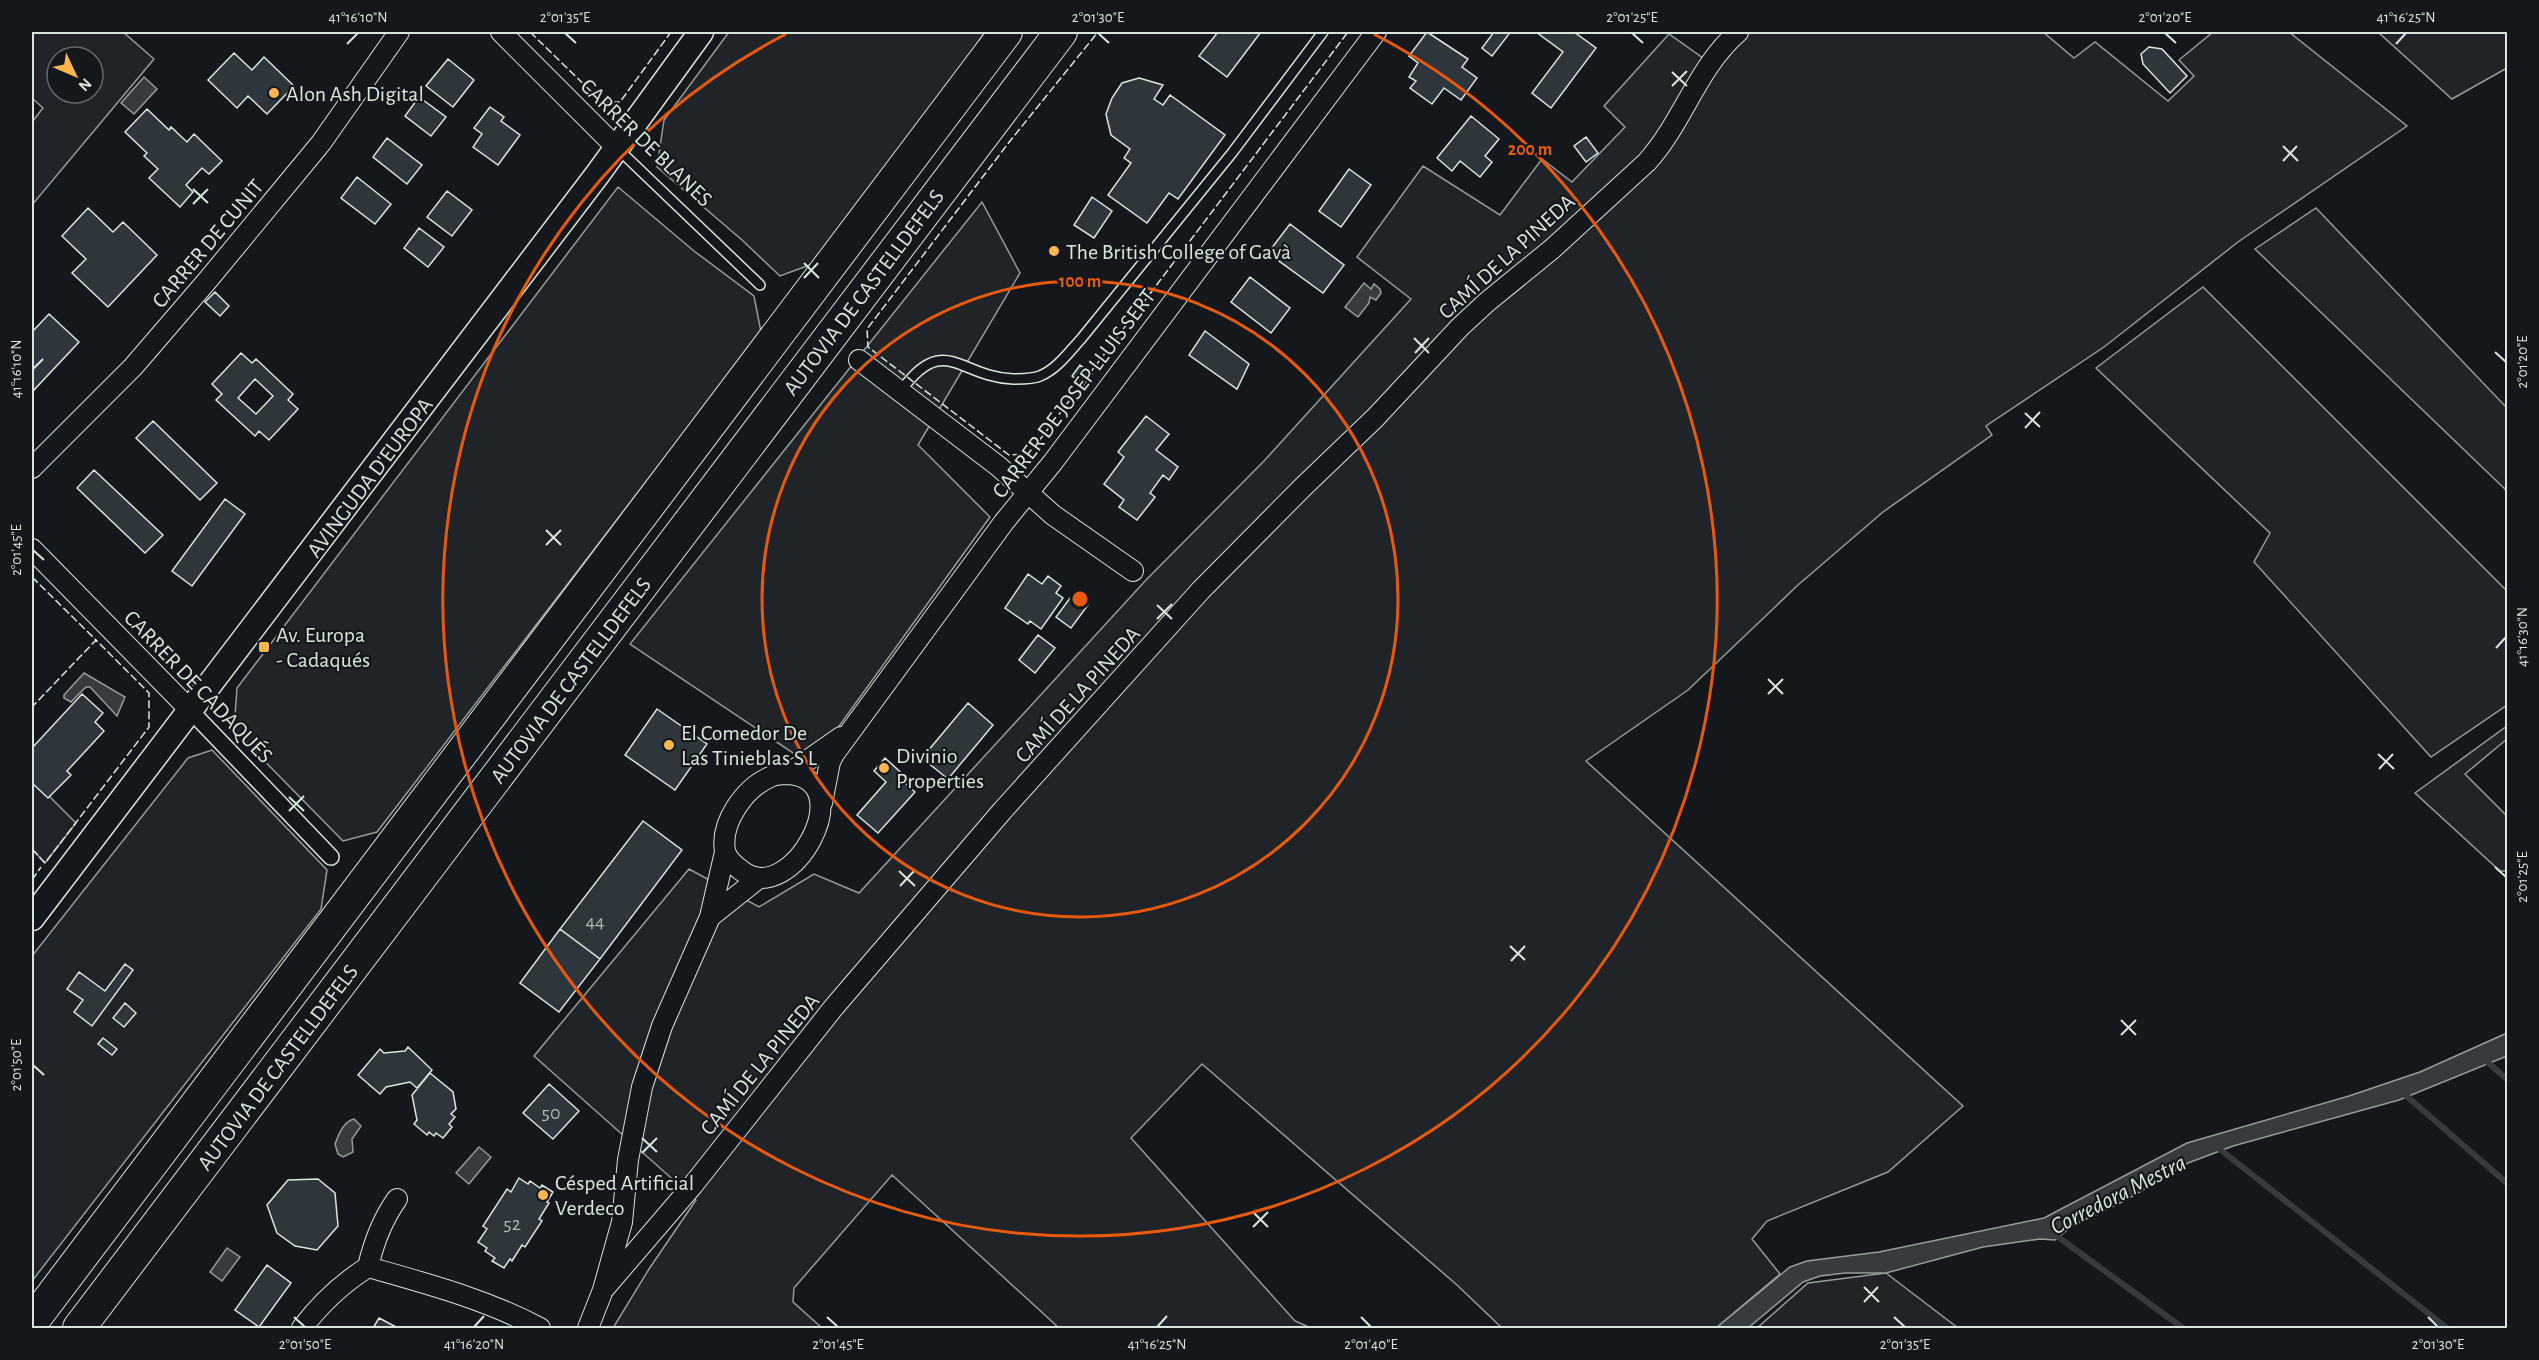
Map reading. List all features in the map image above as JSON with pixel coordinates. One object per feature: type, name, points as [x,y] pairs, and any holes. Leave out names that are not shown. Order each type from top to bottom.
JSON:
[{"type":"highway","name":"AUTOVIA DE CASTELLDEFELS","points":[[32,1322],[1006,32]]},
{"type":"highway","name":"AUTOVIA DE CASTELLDEFELS","points":[[79,1329],[1061,32]]},
{"type":"highway","points":[[1029,75],[1066,32]]},
{"type":"street","name":"CARRER DE CUNIT","points":[[32,468],[133,367],[207,281],[321,143],[399,32]]},
{"type":"street","name":"CARRER DE BLANES","points":[[501,32],[617,148]]},
{"type":"street","name":"AVINGUDA D'EUROPA","points":[[32,918],[617,148],[701,32]]},
{"type":"street","name":"CARRER DE JOSEP LLUIS SERT","points":[[710,917],[759,878],[776,875],[790,867],[802,855],[813,836],[830,762],[853,728],[1376,32]]},
{"type":"street","name":"CAMÍ DE LA PINEDA","points":[[603,1290],[693,1185],[834,1007],[1003,810],[1201,590],[1375,418],[1486,302],[1552,249],[1647,162],[1662,146],[1714,56],[1738,32]]},
{"type":"street","points":[[859,360],[998,466],[1053,515],[1133,571]]},
{"type":"street","name":"CARRER DE CADAQUÉS","points":[[32,549],[332,857]]},
{"type":"street","name":"CARRER DE JOSEP LLUIS SERT","points":[[588,1329],[603,1290],[622,1222],[628,1160],[642,1087],[662,1026],[710,917],[725,852],[726,830],[732,815],[743,798],[759,783],[772,775],[788,774],[853,728]]},
{"type":"street","points":[[788,774],[800,775],[809,779],[817,788],[822,803]]},
{"type":"street","points":[[725,852],[734,865],[747,875],[759,878]]},
{"type":"street","points":[[302,1329],[321,1303],[346,1281],[368,1267],[374,1241],[386,1213],[397,1198]]},
{"type":"street","points":[[368,1267],[465,1295],[504,1309],[540,1329]]},
{"type":"lane","points":[[900,392],[916,372],[927,363],[936,360],[951,360],[984,374],[1019,379],[1040,376],[1059,362],[1081,339],[1232,153],[1323,32]]},
{"type":"lane","name":"CARRER DE BLANES","points":[[617,148],[760,285]]},
{"type":"shaded area","points":[[34,32],[123,32],[154,59],[32,205],[32,122],[43,108],[32,98],[32,35]]},
{"type":"shaded area","points":[[729,32],[985,32],[815,263],[780,276],[657,167],[664,120]]},
{"type":"shaded area","points":[[1747,32],[2043,32],[2074,58],[2095,42],[2168,101],[2194,76],[2179,60],[2213,32],[2289,32],[2407,126],[2238,242],[2104,347],[1986,426],[1992,435],[1883,512],[1798,585],[1688,690],[1586,761],[1963,1106],[1888,1172],[1767,1221],[1752,1239],[1780,1274],[1716,1328],[1502,1328],[1457,1285],[1202,1064],[1131,1138],[1295,1321],[1311,1328],[1059,1328],[892,1175],[794,1288],[793,1302],[822,1328],[613,1328],[649,1269],[696,1200],[534,1056],[689,869],[759,907],[814,874],[859,893],[1146,580],[1263,462],[1411,299],[1357,257],[1423,166],[1500,215],[1542,159],[1572,182],[1625,127],[1604,106],[1669,34],[1713,65]]},
{"type":"shaded area","points":[[2378,32],[2507,32],[2507,68],[2452,99]]},
{"type":"shaded area","points":[[618,187],[694,251],[754,296],[761,332],[377,832],[343,841],[234,730],[237,688]]},
{"type":"shaded area","points":[[982,202],[1020,273],[918,445],[990,517],[811,765],[630,644]]},
{"type":"shaded area","points":[[2316,208],[2507,408],[2507,491],[2255,249]]},
{"type":"shaded area","points":[[2203,287],[2507,591],[2507,705],[2431,757],[2254,562],[2270,533],[2096,368]]},
{"type":"shaded area","points":[[2507,726],[2507,739],[2465,774],[2507,816],[2507,871],[2500,871],[2415,793]]},
{"type":"shaded area","points":[[212,750],[327,870],[321,909],[32,1281],[32,956],[188,758]]},
{"type":"shaded area","points":[[32,779],[76,823],[45,863],[32,849]]},
{"type":"shaded area","points":[[1886,1273],[1958,1328],[1757,1328],[1808,1283]]},
{"type":"water","points":[[144,77],[157,89],[134,114],[121,103]]},
{"type":"water","points":[[1364,283],[1371,289],[1374,284],[1381,293],[1376,300],[1370,297],[1369,303],[1358,317],[1345,307]]},
{"type":"water","points":[[84,673],[125,697],[117,716],[90,687],[86,687],[71,702],[64,698],[64,695]]},
{"type":"water","name":"Corredora Mestra","points":[[2507,1033],[2507,1056],[2399,1100],[2233,1146],[2188,1163],[2126,1200],[2072,1226],[2055,1240],[2040,1239],[1983,1247],[1886,1273],[1845,1273],[1820,1276],[1803,1282],[1748,1328],[1716,1328],[1790,1267],[1807,1261],[1879,1252],[2044,1218],[2187,1143],[2349,1096],[2420,1072]]},
{"type":"water","points":[[354,1119],[361,1126],[352,1139],[353,1152],[343,1157],[338,1154],[335,1144],[344,1126]]},
{"type":"water","points":[[479,1147],[491,1157],[469,1184],[456,1173]]},
{"type":"water","points":[[227,1248],[240,1257],[222,1281],[210,1272]]},
{"type":"building","points":[[1218,32],[1261,32],[1227,77],[1199,56]]},
{"type":"building","points":[[1427,32],[1468,59],[1462,67],[1477,78],[1461,100],[1444,88],[1432,104],[1410,88],[1416,81],[1409,77],[1418,63],[1409,56]]},
{"type":"building","points":[[1494,32],[1509,34],[1492,56],[1482,48]]},
{"type":"building","points":[[1536,32],[1574,32],[1596,48],[1551,108],[1532,93],[1563,52]]},
{"type":"building","points":[[2149,47],[2162,49],[2187,76],[2170,93],[2143,64],[2141,54]]},
{"type":"building","points":[[234,53],[252,70],[264,57],[294,86],[267,114],[248,96],[237,108],[208,80]]},
{"type":"building","points":[[448,59],[474,80],[453,107],[426,86]]},
{"type":"building","points":[[1139,78],[1163,85],[1154,99],[1163,105],[1170,95],[1225,135],[1178,199],[1169,193],[1147,223],[1108,195],[1131,163],[1124,158],[1130,149],[1111,135],[1106,114],[1112,98],[1122,83]]},
{"type":"building","points":[[419,97],[446,117],[431,136],[405,116]]},
{"type":"building","points":[[490,107],[504,117],[501,121],[520,135],[498,165],[473,147],[482,134],[474,128]]},
{"type":"building","points":[[147,109],[169,130],[171,127],[187,142],[194,134],[222,161],[209,174],[202,168],[186,185],[193,192],[180,207],[149,178],[158,169],[144,156],[147,153],[125,132]]},
{"type":"building","points":[[1471,116],[1499,139],[1485,156],[1492,162],[1480,177],[1460,161],[1452,171],[1437,158]]},
{"type":"building","points":[[1586,137],[1598,153],[1586,162],[1574,146]]},
{"type":"building","points":[[387,138],[422,165],[407,184],[373,157]]},
{"type":"building","points":[[1349,169],[1371,185],[1341,227],[1319,211]]},
{"type":"building","points":[[357,177],[391,204],[375,224],[341,198]]},
{"type":"building","points":[[447,191],[472,210],[452,236],[427,217]]},
{"type":"building","points":[[1092,197],[1112,211],[1094,238],[1074,225]]},
{"type":"building","points":[[88,208],[113,232],[123,222],[157,255],[108,307],[72,273],[86,259],[62,236]]},
{"type":"building","points":[[1290,224],[1344,265],[1323,293],[1268,253]]},
{"type":"building","points":[[419,228],[444,247],[428,267],[404,248]]},
{"type":"building","points":[[1250,277],[1290,308],[1271,333],[1231,302]]},
{"type":"building","points":[[215,292],[229,306],[220,316],[205,302]]},
{"type":"building","points":[[49,314],[79,342],[32,392],[32,332]]},
{"type":"building","points":[[1205,331],[1249,364],[1237,389],[1189,355]]},
{"type":"building","points":[[241,353],[252,363],[256,359],[293,394],[288,400],[298,409],[269,440],[259,431],[255,436],[216,400],[222,394],[212,384]],"holes":[[[255,379],[273,396],[256,414],[238,398]]]},
{"type":"building","points":[[1080,365],[1092,374],[1084,385],[1072,376]]},
{"type":"building","points":[[1146,416],[1169,434],[1156,450],[1178,467],[1169,480],[1163,475],[1150,493],[1155,497],[1137,520],[1119,507],[1124,500],[1104,484],[1124,457],[1118,452]]},
{"type":"building","points":[[153,421],[217,483],[200,500],[136,438]]},
{"type":"building","points":[[94,470],[163,535],[145,553],[77,488]]},
{"type":"building","points":[[225,499],[245,514],[192,586],[172,571]]},
{"type":"building","points":[[1028,574],[1042,584],[1048,576],[1061,586],[1056,593],[1063,598],[1041,629],[1030,621],[1028,624],[1005,608]]},
{"type":"building","points":[[1073,594],[1088,605],[1071,628],[1056,617]]},
{"type":"building","points":[[1038,635],[1055,648],[1035,673],[1019,660]]},
{"type":"building","points":[[82,694],[103,713],[95,722],[104,731],[67,771],[71,775],[48,798],[32,783],[32,748]]},
{"type":"building","points":[[968,703],[993,725],[948,779],[922,758]]},
{"type":"building","points":[[657,709],[707,744],[675,790],[625,755]]},
{"type":"building","points":[[885,758],[907,778],[904,782],[915,792],[878,833],[857,815],[886,782],[874,771]]},
{"type":"building","points":[[643,821],[682,850],[600,959],[560,929]]},
{"type":"building","points":[[560,929],[600,959],[559,1012],[520,983]]},
{"type":"building","points":[[125,964],[133,970],[92,1026],[74,1012],[83,1000],[67,989],[79,972],[105,991]]},
{"type":"building","points":[[125,1003],[136,1013],[124,1027],[113,1018]]},
{"type":"building","points":[[103,1038],[117,1049],[112,1055],[98,1044]]},
{"type":"building","points":[[408,1047],[432,1070],[417,1088],[410,1082],[386,1087],[380,1094],[358,1075],[380,1049],[384,1053],[405,1051]]},
{"type":"building","points":[[430,1073],[453,1092],[456,1109],[451,1114],[455,1117],[449,1124],[452,1127],[443,1138],[436,1133],[434,1136],[429,1132],[427,1135],[414,1124],[417,1120],[412,1095]]},
{"type":"building","points":[[549,1084],[579,1111],[553,1139],[523,1113]]},
{"type":"building","points":[[519,1178],[528,1184],[530,1181],[540,1188],[542,1185],[553,1192],[539,1219],[542,1221],[525,1247],[522,1245],[512,1261],[510,1259],[504,1268],[492,1261],[495,1258],[478,1242],[487,1229],[483,1226],[507,1189],[511,1192]]},
{"type":"building","points":[[318,1179],[335,1193],[338,1226],[317,1250],[295,1246],[277,1233],[267,1205],[288,1180]]},
{"type":"building","points":[[267,1265],[291,1283],[259,1327],[235,1310]]},
{"type":"building","points":[[379,1318],[398,1328],[373,1328]]},
{"type":"waterway","points":[[2485,1060],[2508,1080]]},
{"type":"waterway","points":[[2403,1093],[2508,1184]]},
{"type":"waterway","points":[[2217,1147],[2447,1328]]},
{"type":"waterway","name":"Corredora Mestra","points":[[2054,1234],[2183,1328]]},
{"type":"fence","points":[[530,32],[602,102],[620,102],[671,32]]},
{"type":"fence","points":[[1080,382],[1082,384],[1029,454],[1009,455],[868,347],[867,329],[1010,141],[1098,32]]},
{"type":"fence","points":[[1090,373],[1348,32]]},
{"type":"fence","points":[[32,577],[96,640],[32,707]]},
{"type":"fence","points":[[32,849],[45,863],[149,727],[149,693],[96,640]]},
{"type":"fence","points":[[32,880],[41,867]]},
{"type":"place","name":"Alon Ash Digital","points":[[274,93]]},
{"type":"place","name":"The British College of Gavà","points":[[1054,251]]},
{"type":"place","name":"Av. Europa - Cadaqués","points":[[264,647]]},
{"type":"place","name":"El Comedor De Las Tinieblas S L","points":[[669,745]]},
{"type":"place","name":"Divinio Properties","points":[[884,768]]},
{"type":"place","name":"Césped Artificial Verdeco","points":[[543,1195]]}]
